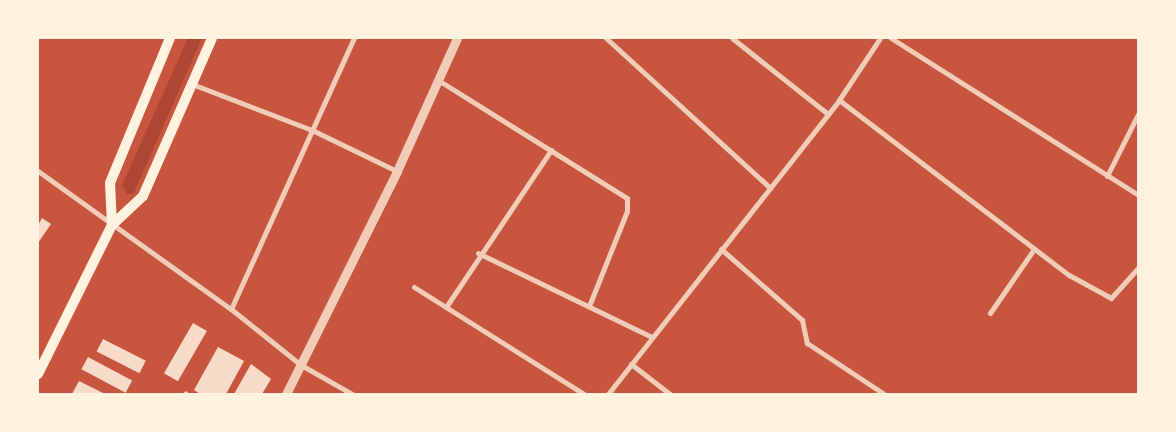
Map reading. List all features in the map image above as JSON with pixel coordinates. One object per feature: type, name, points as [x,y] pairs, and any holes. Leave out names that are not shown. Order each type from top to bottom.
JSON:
[{"type":"main road","points":[[112,225],[110,183],[170,38]]},
{"type":"main road","points":[[38,374],[112,225],[143,196],[212,38]]},
{"type":"street","points":[[231,309],[354,38]]},
{"type":"street","points":[[286,394],[397,172],[457,38]]},
{"type":"street","points":[[606,38],[770,188]]},
{"type":"street","points":[[732,38],[828,114]]},
{"type":"street","points":[[608,394],[839,100],[880,38]]},
{"type":"street","points":[[890,38],[1138,195]]},
{"type":"street","points":[[438,80],[627,198],[627,211],[589,306]]},
{"type":"street","points":[[192,84],[312,130],[397,172]]},
{"type":"street","points":[[839,100],[1069,276],[1111,298],[1138,268]]},
{"type":"street","points":[[1107,176],[1138,114]]},
{"type":"street","points":[[446,307],[478,253],[551,150]]},
{"type":"street","points":[[38,171],[231,309],[301,364],[352,394]]},
{"type":"street","points":[[990,313],[1034,249]]},
{"type":"street","points":[[721,250],[802,320],[807,343],[884,394]]},
{"type":"street","points":[[478,253],[652,337]]},
{"type":"street","points":[[414,287],[584,394]]},
{"type":"street","points":[[631,364],[670,394]]},
{"type":"shaded area","points":[[188,38],[202,38],[134,193],[127,194],[122,185]]},
{"type":"building","points":[[42,218],[51,224],[38,243],[38,225]]},
{"type":"building","points":[[193,323],[207,331],[178,381],[164,373]]},
{"type":"building","points":[[103,339],[146,361],[139,373],[97,351]]},
{"type":"building","points":[[218,347],[244,361],[226,394],[200,394],[194,390]]},
{"type":"building","points":[[88,357],[132,380],[126,393],[81,369]]},
{"type":"building","points":[[251,364],[271,379],[262,394],[234,394]]},
{"type":"building","points":[[79,381],[105,394],[72,394]]}]
